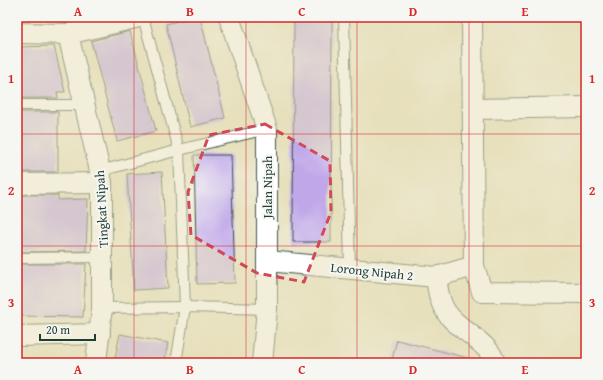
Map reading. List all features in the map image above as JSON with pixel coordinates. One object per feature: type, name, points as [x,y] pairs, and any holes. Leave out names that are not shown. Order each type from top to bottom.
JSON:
[{"type":"street","points":[[17,33],[68,34],[139,17]]},
{"type":"street","name":"Jalan Nipah","points":[[229,17],[267,129],[267,309],[262,363]]},
{"type":"street","points":[[472,17],[474,109],[474,266],[482,292],[586,293]]},
{"type":"street","name":"Tingkat Nipah","points":[[68,34],[101,177],[103,257],[102,308],[96,363]]},
{"type":"street","points":[[474,109],[586,107]]},
{"type":"street","points":[[17,184],[101,177]]},
{"type":"street","name":"Lorong Nipah 2","points":[[268,261],[436,277],[474,266]]},
{"type":"street","points":[[436,277],[439,300],[450,317],[487,349],[494,357],[495,363]]},
{"type":"street","points":[[17,336],[100,334]]},
{"type":"lane","points":[[143,17],[178,150],[185,307],[176,363]]},
{"type":"lane","points":[[344,17],[350,269]]},
{"type":"lane","points":[[17,105],[85,105]]},
{"type":"lane","points":[[101,177],[178,150],[267,129]]},
{"type":"lane","points":[[17,258],[103,257]]},
{"type":"lane","points":[[102,308],[185,307],[267,309]]},
{"type":"highlighted area","points":[[265,124],[330,161],[331,212],[304,282],[257,273],[191,235],[188,192],[209,135]]},
{"type":"building","points":[[200,17],[225,118],[190,127],[166,24]]},
{"type":"building","points":[[294,17],[332,17],[331,242],[293,242]]},
{"type":"building","points":[[130,31],[156,131],[117,141],[91,41]]},
{"type":"building","points":[[54,46],[65,92],[57,92],[58,98],[17,98],[17,47]]},
{"type":"building","points":[[17,112],[58,112],[58,172],[17,172]]},
{"type":"building","points":[[194,155],[231,155],[235,283],[197,284]]},
{"type":"building","points":[[162,172],[168,288],[134,290],[127,174]]},
{"type":"building","points":[[17,195],[58,195],[58,200],[88,199],[86,251],[17,252]]},
{"type":"building","points":[[17,264],[86,264],[83,317],[17,316]]},
{"type":"building","points":[[120,334],[168,343],[164,363],[114,363]]},
{"type":"building","points":[[397,340],[468,358],[467,363],[391,363]]}]
